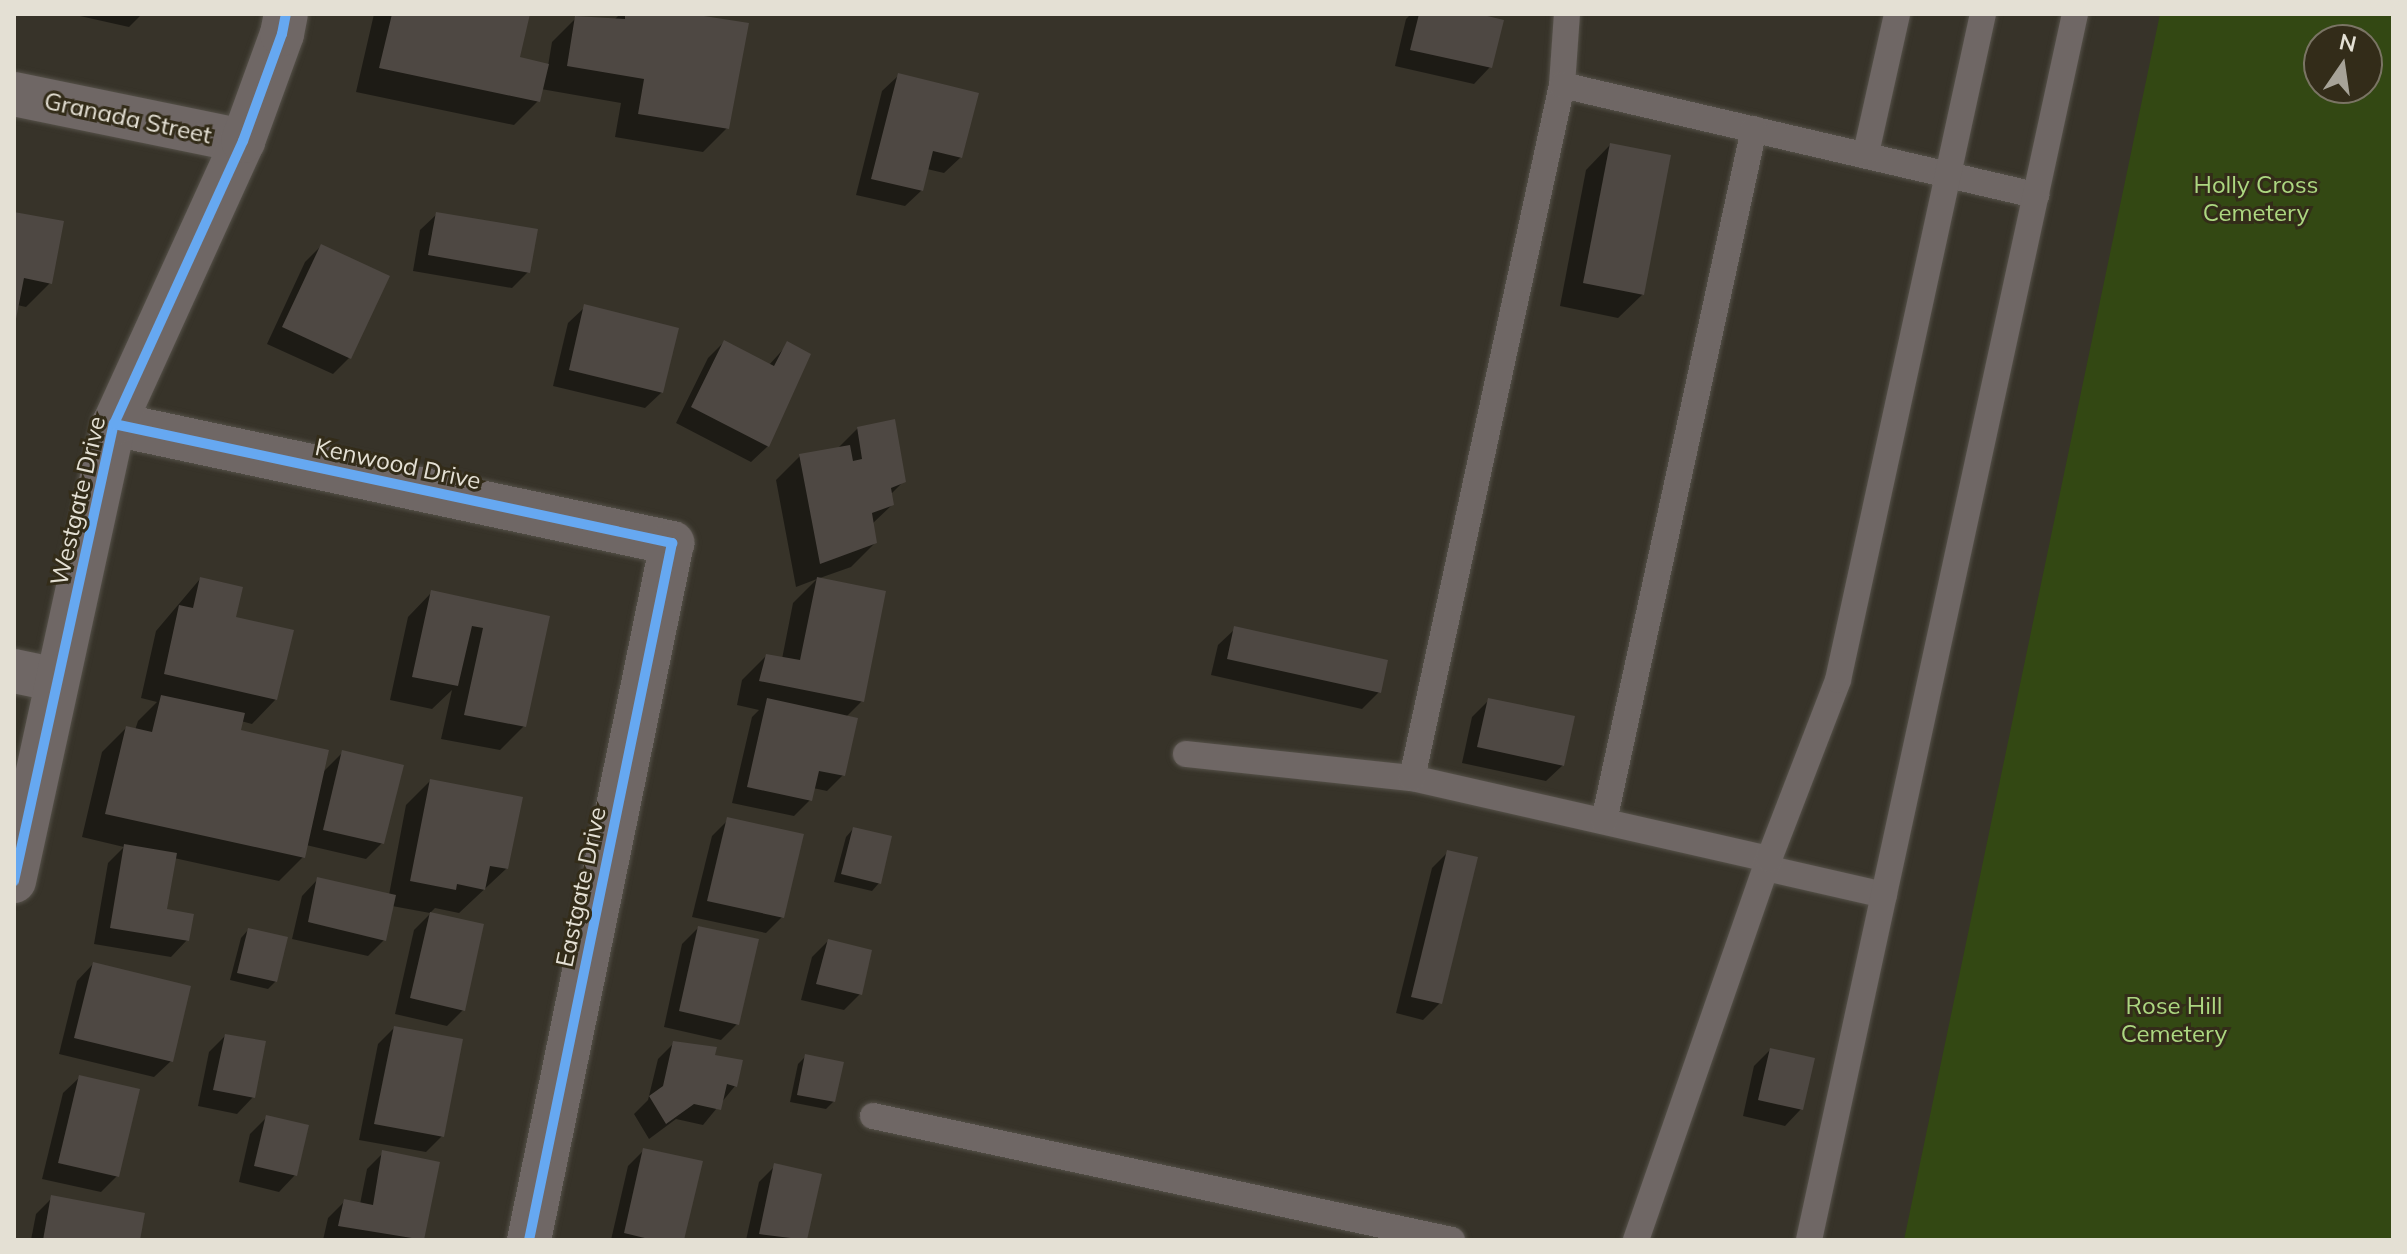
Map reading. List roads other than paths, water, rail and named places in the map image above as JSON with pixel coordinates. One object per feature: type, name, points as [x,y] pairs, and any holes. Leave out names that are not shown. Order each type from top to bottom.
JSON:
[{"type":"street","name":"Westgate Drive","points":[[14,881],[114,424],[243,141],[282,34],[286,14]]},
{"type":"street","name":"Granada Street","points":[[14,94],[243,141]]},
{"type":"street","name":"Kenwood Drive","points":[[114,424],[672,543]]},
{"type":"street","name":"Eastgate Drive","points":[[529,1240],[672,543]]},
{"type":"street","points":[[14,671],[57,680]]},
{"type":"lane","points":[[1412,778],[1562,85],[1567,14]]},
{"type":"lane","points":[[1866,153],[1897,14]]},
{"type":"lane","points":[[1636,1240],[1767,864],[1838,680],[1983,14]]},
{"type":"lane","points":[[1809,1240],[2075,14]]},
{"type":"lane","points":[[1562,85],[1866,153],[2036,195]]},
{"type":"lane","points":[[1604,821],[1754,129]]},
{"type":"lane","points":[[1186,754],[1412,778],[1604,821],[1884,895]]},
{"type":"lane","points":[[873,1116],[1452,1240]]},
{"type":"park label","name":"Holly Cross Cemetery","points":[[2256,199]]},
{"type":"park label","name":"Rose Hill Cemetery","points":[[2174,1020]]}]
